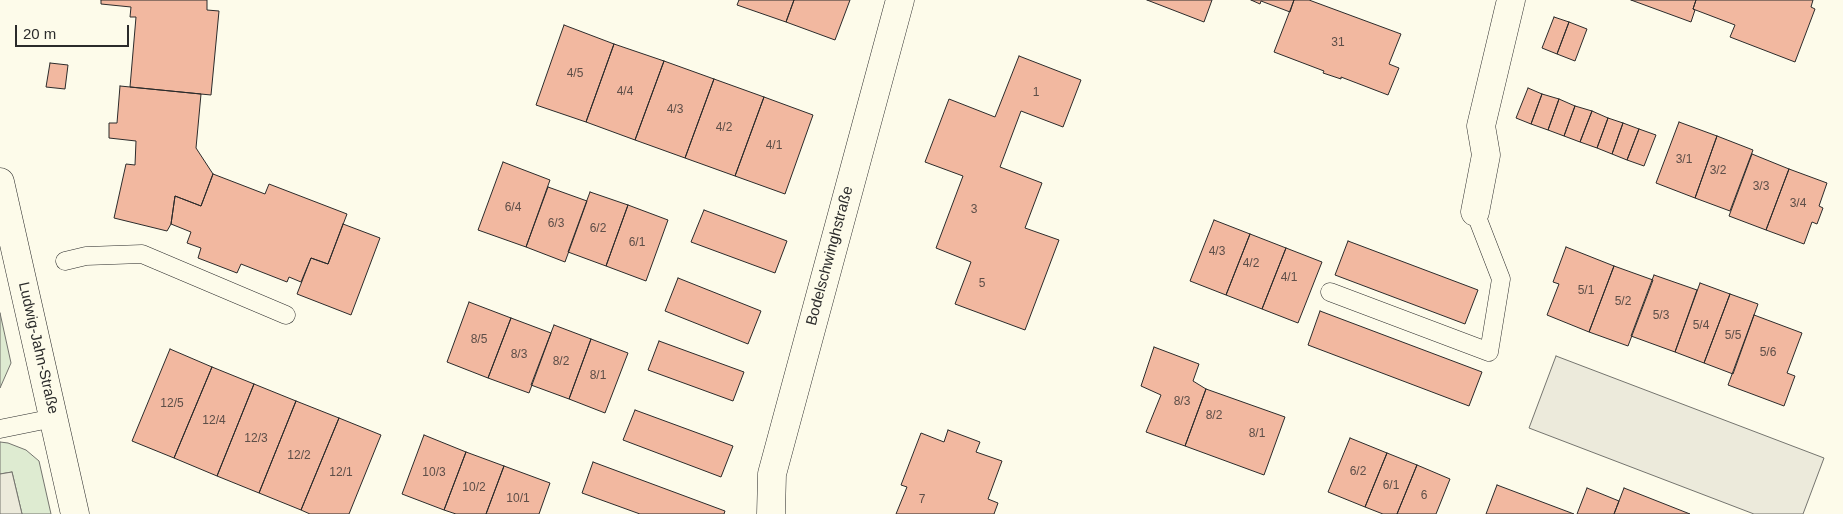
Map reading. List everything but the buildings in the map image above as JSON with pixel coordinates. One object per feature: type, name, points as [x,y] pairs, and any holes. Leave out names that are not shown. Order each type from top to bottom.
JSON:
[{"type":"street","name":"Bodelschwinghstraße","points":[[771,514],[772,474],[900,0]]},
{"type":"street","points":[[1476,212],[1486,155],[1481,126],[1511,0]]},
{"type":"street","name":"Ludwig-Jahn-Straße","points":[[0,182],[75,514]]},
{"type":"lane","points":[[1330,292],[1489,352],[1501,279],[1476,212]]},
{"type":"lane","points":[[65,261],[79,257],[142,254],[286,315]]},
{"type":"lane","points":[[0,429],[54,418]]},
{"type":"green space","points":[[0,313],[11,363],[0,388]]},
{"type":"green space","points":[[0,442],[26,450],[39,461],[51,514],[22,514],[12,472],[0,474]]},
{"type":"shaded area","points":[[1556,356],[1824,458],[1803,514],[1754,514],[1529,428]]},
{"type":"shaded area","points":[[12,472],[22,514],[0,514],[0,474]]}]
